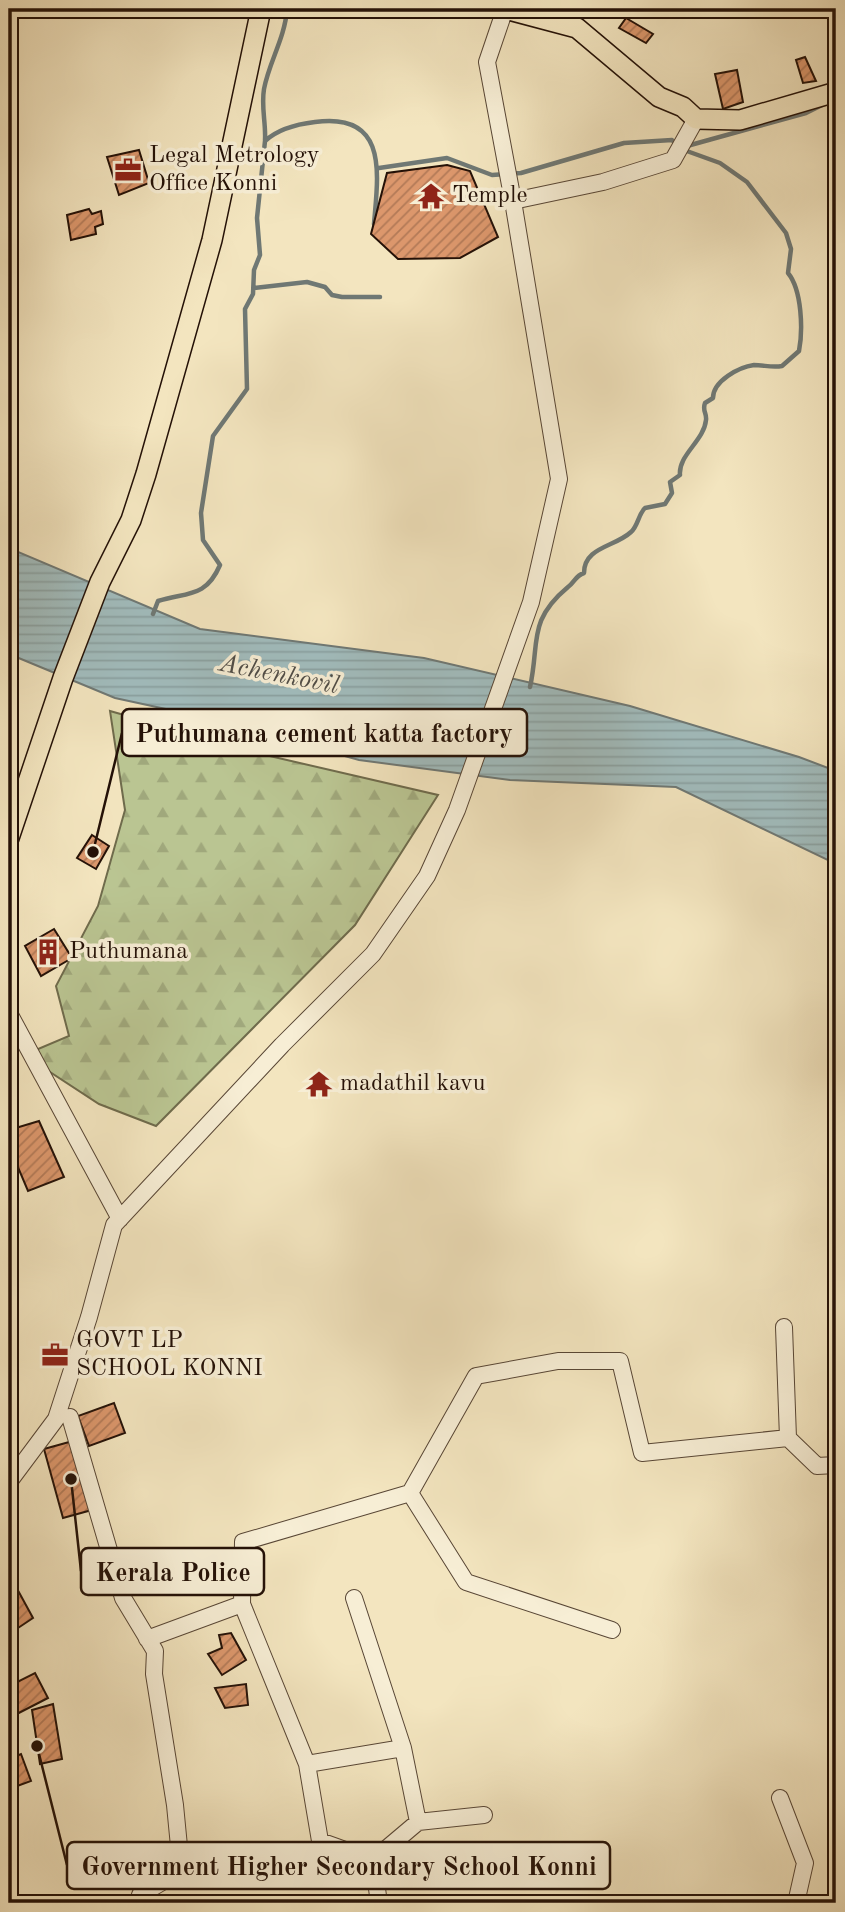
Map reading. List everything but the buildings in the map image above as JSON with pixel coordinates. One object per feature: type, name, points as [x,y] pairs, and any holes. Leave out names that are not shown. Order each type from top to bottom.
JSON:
[{"type":"main road","points":[[10,834],[63,678],[100,582],[131,520],[212,240],[261,9]]},
{"type":"main road","points":[[505,9],[577,28],[659,97],[683,107],[696,119],[740,120],[836,92]]},
{"type":"street","points":[[9,1482],[56,1419],[89,1317],[114,1225],[282,1045],[373,954],[426,876],[457,810],[510,654],[531,602],[559,480],[487,62],[505,9]]},
{"type":"street","points":[[513,201],[603,181],[673,160],[696,119]]},
{"type":"street","points":[[9,1013],[120,1219]]},
{"type":"street","points":[[784,1327],[788,1438],[817,1466],[836,1465]]},
{"type":"street","points":[[373,1860],[320,1841],[307,1764],[242,1604],[243,1542],[410,1493],[476,1376],[558,1361],[620,1361],[642,1453],[788,1438]]},
{"type":"street","points":[[70,1417],[123,1598],[155,1651],[154,1674],[175,1805],[181,1867],[174,1875],[140,1895],[138,1903]]},
{"type":"street","points":[[410,1493],[467,1582],[612,1630]]},
{"type":"street","points":[[354,1598],[403,1748],[418,1822]]},
{"type":"street","points":[[147,1639],[242,1604]]},
{"type":"street","points":[[307,1764],[403,1748]]},
{"type":"street","points":[[780,1798],[804,1863],[796,1903]]},
{"type":"street","points":[[373,1860],[418,1822],[484,1815]]},
{"type":"street","points":[[373,1860],[379,1903]]},
{"type":"green space","points":[[110,711],[261,754],[438,795],[355,925],[156,1126],[99,1104],[24,1055],[69,1036],[56,986],[98,906],[125,810]]},
{"type":"water","name":"Achenkovil","points":[[9,544],[18,552],[200,629],[424,658],[630,706],[799,757],[836,771],[836,864],[676,787],[510,780],[359,760],[212,719],[115,698],[9,654]]},
{"type":"waterway","points":[[265,140],[264,89],[287,9]]},
{"type":"waterway","points":[[687,146],[806,113],[822,105]]},
{"type":"waterway","points":[[153,614],[158,601],[202,589],[215,576],[220,565],[203,540],[201,513],[213,436],[247,389],[245,309],[253,294],[254,270],[260,255],[257,218],[265,141],[282,130],[315,122],[339,122],[356,127],[367,137],[374,151],[377,168],[374,224]]},
{"type":"waterway","points":[[379,168],[447,158],[492,175],[521,173],[624,143],[672,140],[677,145]]},
{"type":"waterway","points":[[530,687],[537,633],[546,611],[555,599],[584,573],[589,558],[601,548],[631,532],[645,508],[665,504],[672,493],[670,482],[680,475],[683,461],[701,435],[706,418],[705,403],[713,398],[717,386],[734,372],[748,366],[782,366],[799,351],[800,310],[796,289],[788,273],[791,249],[786,233],[747,182],[720,163],[684,150]]},
{"type":"waterway","points":[[254,288],[307,282],[325,287],[332,295],[380,297]]},
{"type":"place","name":"Legal Metrology Office Konni","points":[[128,170]]},
{"type":"place","name":"Temple","points":[[431,196]]},
{"type":"place","name":"Puthumana cement katta factory","points":[[93,852]]},
{"type":"place","name":"Puthumana","points":[[48,952]]},
{"type":"place","name":"madathil kavu","points":[[319,1084]]},
{"type":"place","name":"GOVT LP SCHOOL KONNI","points":[[55,1355]]},
{"type":"place","name":"Kerala Police","points":[[71,1479]]},
{"type":"place","name":"Government Higher Secondary School Konni","points":[[37,1746]]}]
